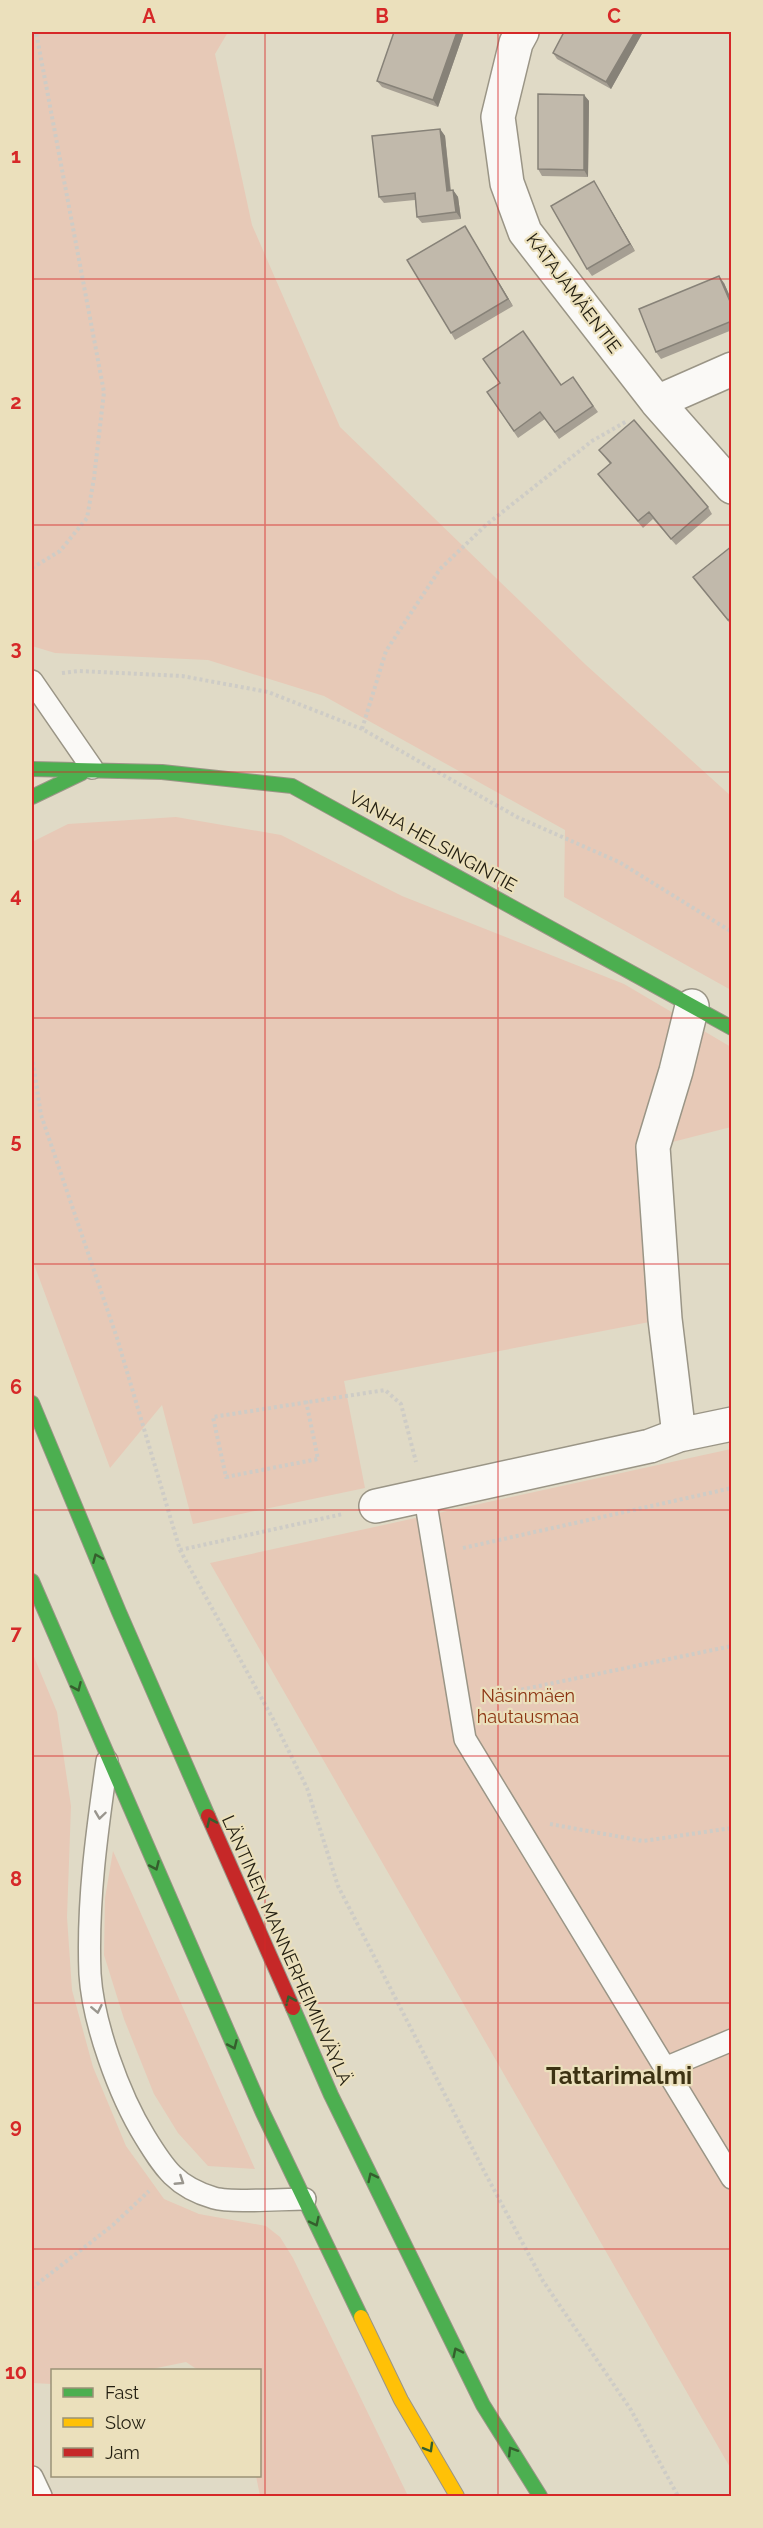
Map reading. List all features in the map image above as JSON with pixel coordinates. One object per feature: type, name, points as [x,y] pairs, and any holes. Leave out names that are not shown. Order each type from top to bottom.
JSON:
[{"type":"main road","name":"VANHA HELSINGINTIE","points":[[32,797],[92,768]]},
{"type":"main road","name":"VANHA HELSINGINTIE","points":[[32,769],[92,768],[222,774],[292,786],[732,1028]]},
{"type":"main road","name":"LÄNTINEN MANNERHEIMINVÄYLÄ","points":[[32,1403],[119,1612],[331,2095],[483,2405],[540,2496]]},
{"type":"main road","points":[[32,1581],[263,2113],[401,2400],[457,2496]]},
{"type":"street","name":"KATAJAMÄENTIE","points":[[522,32],[516,42],[498,117],[507,183],[525,232],[657,402],[732,487]]},
{"type":"street","points":[[657,402],[732,369]]},
{"type":"street","points":[[679,1435],[664,1308],[653,1147],[676,1071],[692,1006]]},
{"type":"street","points":[[376,1506],[425,1498],[650,1446],[679,1435],[732,1424]]},
{"type":"lane","points":[[32,681],[92,768]]},
{"type":"lane","points":[[425,1498],[465,1739],[732,2178]]},
{"type":"lane","points":[[108,1757],[93,1862],[90,1975],[105,2050],[131,2114],[168,2174],[187,2186],[215,2199],[305,2199]]},
{"type":"lane","points":[[665,2068],[732,2040]]},
{"type":"lane","points":[[32,2477],[41,2496]]},
{"type":"path","points":[[32,568],[60,551],[87,518],[104,392],[36,32]]},
{"type":"path","points":[[362,729],[386,651],[440,569],[486,525],[592,441],[657,402]]},
{"type":"path","points":[[60,673],[79,671],[182,676],[268,692],[362,729],[517,817],[619,862],[732,932]]},
{"type":"path","points":[[32,1056],[41,1115],[117,1338],[180,1550],[293,1758],[307,1788],[339,1886],[489,2181],[543,2281],[631,2410],[678,2496]]},
{"type":"path","points":[[306,1401],[318,1459],[226,1477],[213,1417],[306,1401],[385,1390],[401,1404],[425,1498]]},
{"type":"path","points":[[433,1555],[732,1488]]},
{"type":"path","points":[[180,1550],[376,1506]]},
{"type":"path","points":[[459,1703],[732,1646]]},
{"type":"path","points":[[514,1817],[643,1841],[732,1828]]},
{"type":"path","points":[[32,2288],[113,2225],[168,2174]]},
{"type":"green space","points":[[32,32],[228,32],[215,54],[252,225],[340,427],[586,665],[731,796],[731,990],[564,897],[565,830],[324,696],[208,660],[55,653],[32,646]]},
{"type":"green space","points":[[176,817],[281,835],[402,896],[624,984],[731,1047],[731,1127],[653,1147],[665,1319],[344,1381],[365,1488],[193,1524],[162,1405],[110,1468],[32,1259],[32,842],[68,824]]},
{"type":"green space","name":"Näsinmäen hautausmaa","points":[[731,1449],[731,2469],[210,1563]]},
{"type":"green space","points":[[32,1652],[57,1712],[71,1806],[67,1917],[72,1990],[93,2067],[126,2146],[164,2199],[199,2214],[266,2226],[280,2237],[293,2258],[408,2496],[260,2496],[256,2477],[261,2477],[261,2369],[196,2369],[186,2362],[152,2369],[51,2369],[51,2384],[32,2383]]},
{"type":"green space","points":[[113,1851],[255,2169],[208,2166],[178,2133],[154,2094],[124,2019],[104,1955],[105,1898]]},
{"type":"building","points":[[394,32],[457,32],[433,100],[377,81]]},
{"type":"building","points":[[564,32],[635,32],[606,82],[553,53]]},
{"type":"building","points":[[538,94],[584,95],[584,170],[538,169]]},
{"type":"building","points":[[440,129],[447,191],[453,190],[456,212],[417,217],[415,193],[379,197],[372,136]]},
{"type":"building","points":[[594,181],[630,244],[587,269],[551,206]]},
{"type":"building","points":[[465,226],[508,299],[451,333],[407,260]]},
{"type":"building","points":[[719,276],[732,306],[732,321],[656,352],[639,309]]},
{"type":"building","points":[[523,331],[561,385],[573,377],[593,406],[555,432],[540,412],[514,431],[487,392],[500,383],[483,359]]},
{"type":"building","points":[[634,420],[708,507],[671,539],[649,512],[638,521],[598,474],[611,463],[599,450]]},
{"type":"building","points":[[732,546],[732,617],[728,620],[693,577]]},
{"type":"traffic: fast","points":[[32,769],[162,772],[292,786],[732,1028]]},
{"type":"traffic: fast","points":[[32,797],[82,773]]},
{"type":"traffic: fast","points":[[32,1403],[119,1612],[208,1816]]},
{"type":"traffic: fast","points":[[32,1581],[263,2113],[361,2317]]},
{"type":"traffic: fast","points":[[293,2008],[331,2095],[483,2405],[540,2496]]},
{"type":"traffic: slow","points":[[361,2317],[401,2400],[457,2496]]},
{"type":"traffic: jam","points":[[208,1816],[293,2008]]},
{"type":"district","name":"Tattarimalmi","points":[[619,2075]]}]
